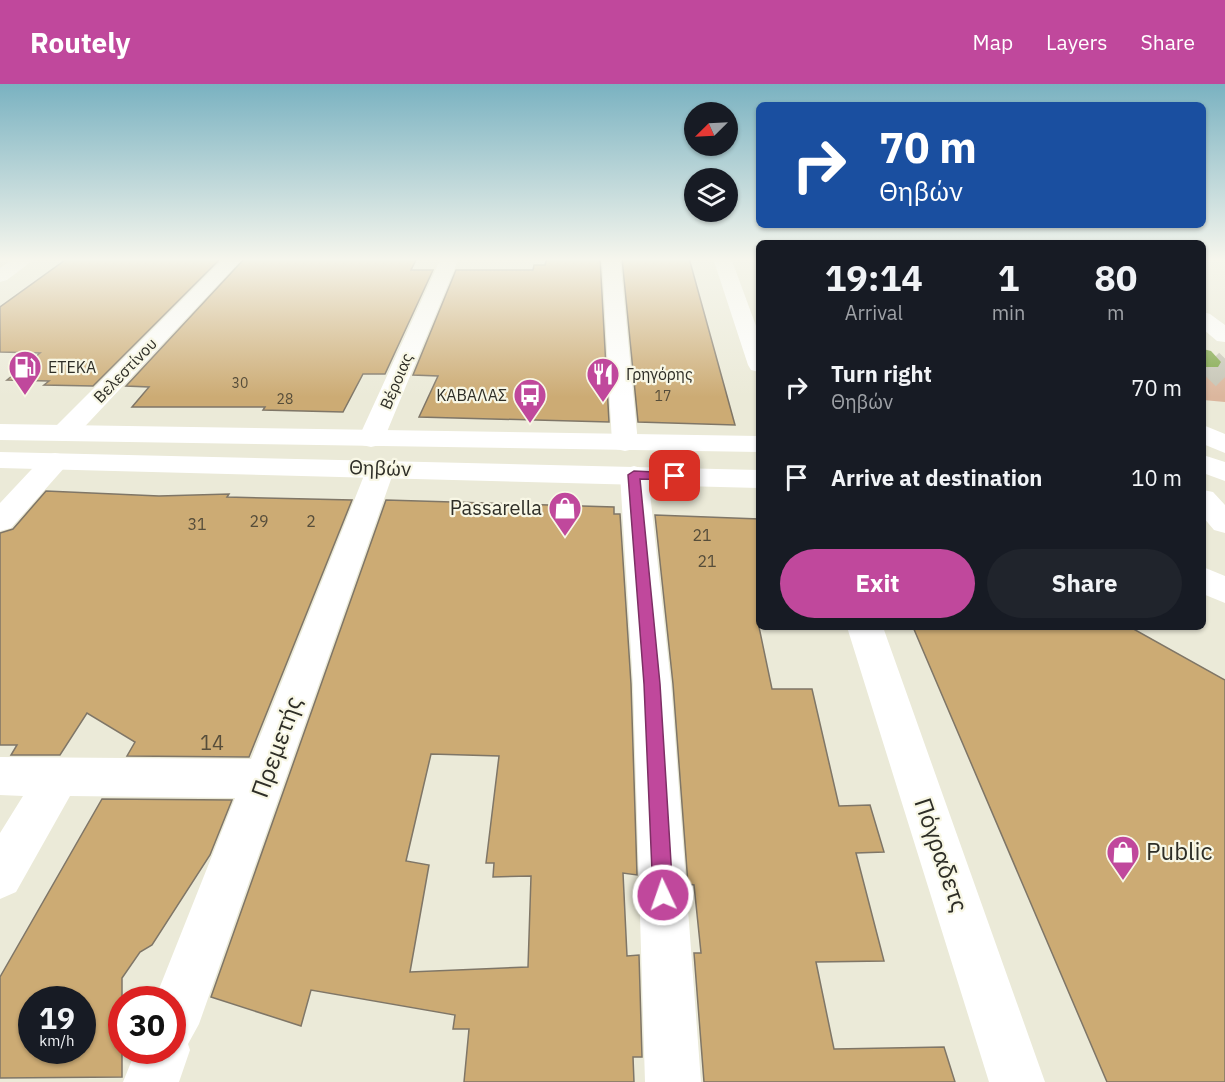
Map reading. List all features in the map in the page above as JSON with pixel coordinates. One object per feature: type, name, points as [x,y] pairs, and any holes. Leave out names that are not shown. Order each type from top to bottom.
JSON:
[{"type":"street","name":"Βελεστίνου","points":[[66,431],[189,305]]},
{"type":"street","name":"Βέροιας","points":[[376,454],[432,305]]},
{"type":"street","points":[[615,305],[652,684],[673,1082]]},
{"type":"street","points":[[738,305],[756,356]]},
{"type":"street","points":[[1206,320],[1225,336]]},
{"type":"street","name":"Θηβών","points":[[0,432],[66,431],[376,454]]},
{"type":"street","points":[[1206,435],[1225,445]]},
{"type":"street","name":"Θηβών","points":[[629,459],[756,444]]},
{"type":"street","name":"Θηβών","points":[[0,460],[376,454],[629,459],[756,479]]},
{"type":"street","name":"Πρεμετής","points":[[186,988],[266,779],[376,454]]},
{"type":"street","points":[[0,521],[55,460]]},
{"type":"street","points":[[1206,464],[1225,465]]},
{"type":"street","points":[[1206,465],[1225,472]]},
{"type":"street","points":[[1206,581],[1225,591]]},
{"type":"street","name":"Πόγραδετς","points":[[866,630],[1017,1082]]},
{"type":"street","points":[[0,776],[266,779]]},
{"type":"street","points":[[0,876],[58,777]]},
{"type":"street","points":[[151,1082],[158,1064]]},
{"type":"shaded area","points":[[1206,366],[1225,367],[1225,402],[1206,400]]},
{"type":"building","points":[[3,305],[174,305],[93,386],[44,385],[49,381],[7,380],[40,353],[0,352],[0,307]]},
{"type":"building","points":[[202,305],[417,305],[385,374],[363,374],[343,412],[263,410],[265,407],[132,407],[149,387],[126,386]]},
{"type":"building","points":[[442,305],[603,305],[609,422],[419,417],[438,376],[413,375]]},
{"type":"building","points":[[627,305],[702,305],[735,425],[638,422]]},
{"type":"building","points":[[46,491],[159,496],[229,494],[227,497],[352,500],[249,757],[127,756],[135,742],[87,713],[60,755],[11,755],[17,745],[0,745],[0,533],[13,529]]},
{"type":"building","points":[[386,500],[614,507],[614,514],[620,514],[631,684],[637,875],[623,873],[627,956],[639,955],[642,1057],[633,1057],[634,1082],[464,1082],[469,1029],[453,1029],[455,1015],[311,990],[301,1026],[211,997]],"holes":[[[431,754],[499,756],[486,863],[494,863],[493,877],[531,876],[528,967],[410,972],[429,865],[406,861]]]},
{"type":"building","points":[[655,515],[756,519],[756,630],[760,630],[772,689],[812,689],[839,806],[870,805],[884,852],[856,853],[884,961],[816,962],[834,1049],[944,1047],[955,1082],[704,1082],[694,953],[701,953],[694,885],[688,884],[673,684]]},
{"type":"building","name":"Public","points":[[914,630],[1135,630],[1225,680],[1225,1082],[1107,1082]]},
{"type":"building","points":[[102,799],[232,800],[210,855],[152,945],[140,952],[122,978],[122,986],[108,986],[108,1064],[122,1064],[122,1077],[0,1078],[0,977]]},
{"type":"tunnel","points":[[1210,362],[1225,377]]},
{"type":"place","name":"ΕΤΕΚΑ","points":[[25,396]]},
{"type":"place","name":"Γρηγόρης","points":[[603,403]]},
{"type":"place","name":"ΚΑΒΑΛΑΣ","points":[[530,424]]},
{"type":"place","name":"Passarella","points":[[565,537]]},
{"type":"place","name":"Public","points":[[1123,881]]},
{"type":"route","points":[[663,895],[652,684],[634,475],[675,476]]}]
